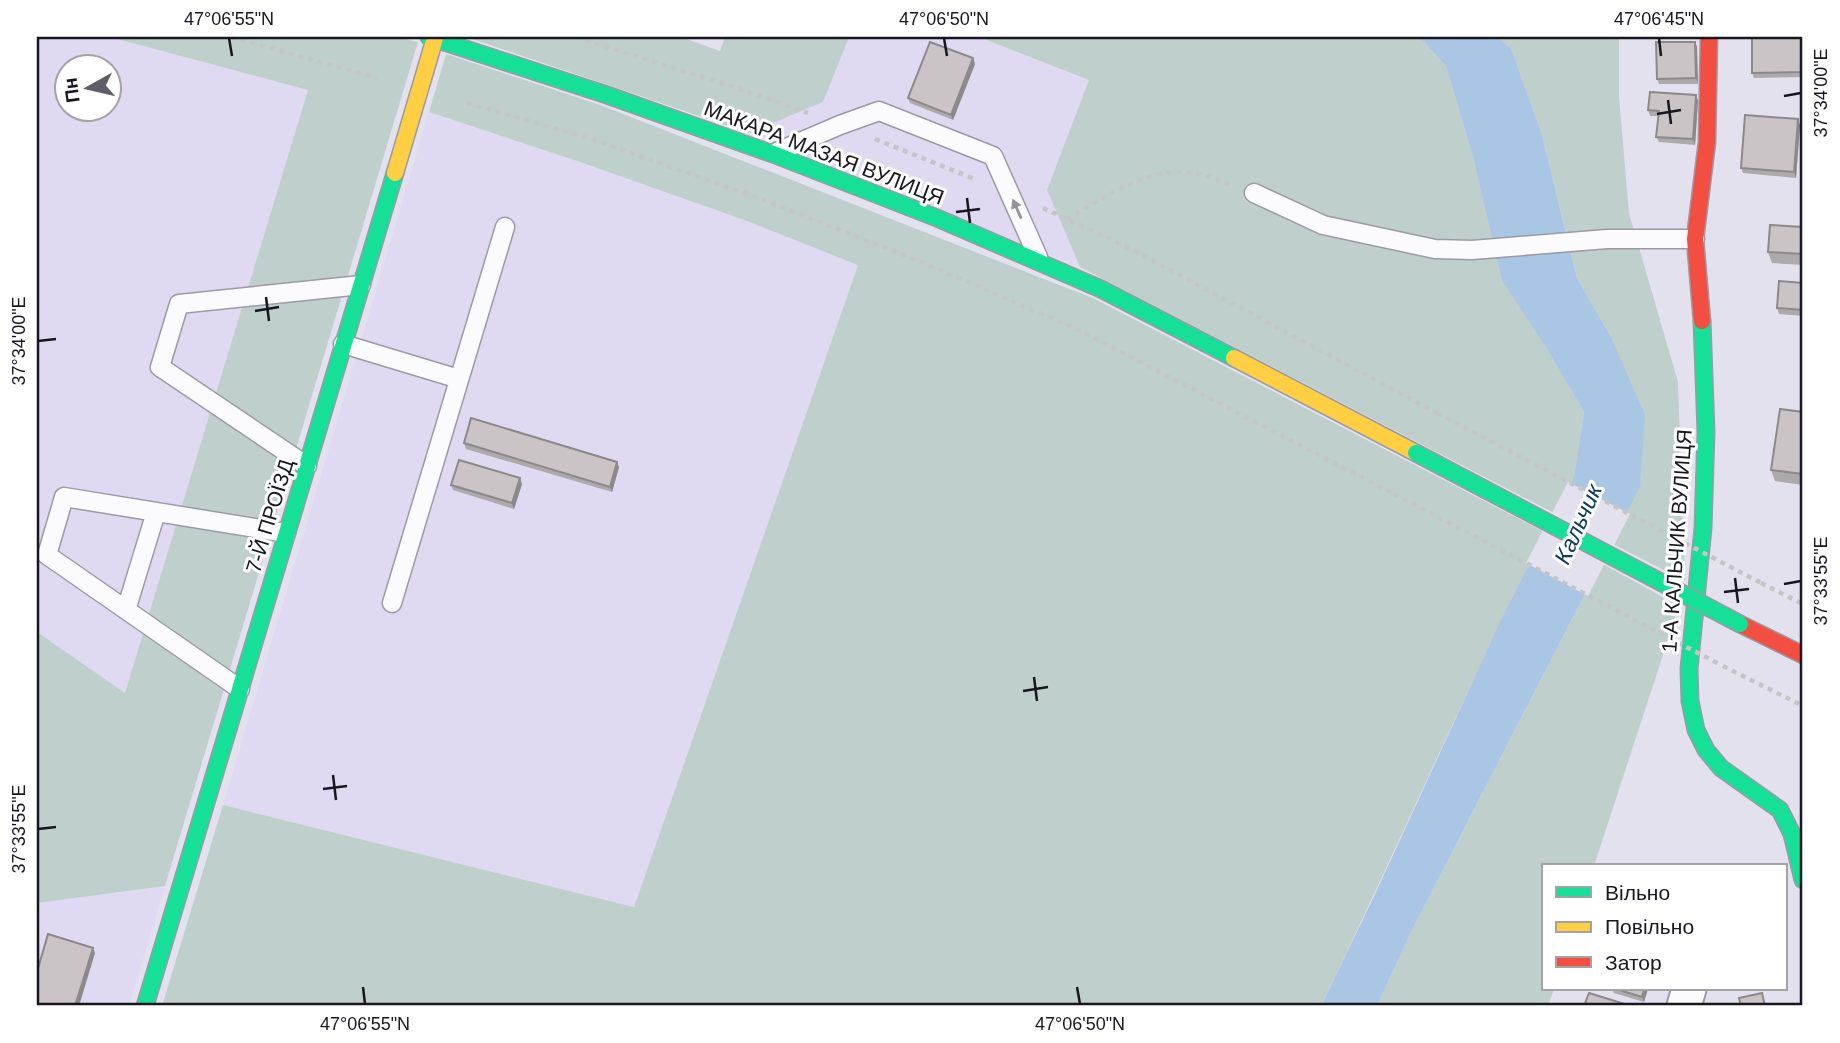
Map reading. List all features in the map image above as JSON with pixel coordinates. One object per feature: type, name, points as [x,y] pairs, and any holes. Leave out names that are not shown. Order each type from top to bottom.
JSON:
[{"type":"street","name":"1-А КАЛЬЧИК ВУЛИЦЯ","points":[[1709,37],[1707,142],[1695,239],[1704,351],[1706,432],[1703,528],[1689,669],[1690,701],[1696,730],[1706,750],[1721,768],[1780,810],[1792,834],[1803,880]]},
{"type":"street","name":"МАКАРА МАЗАЯ ВУЛИЦЯ","points":[[432,38],[607,95],[773,154],[937,218],[1101,289],[1803,655]]},
{"type":"street","name":"7-Й ПРОЇЗД","points":[[145,1006],[361,285],[432,38]]},
{"type":"lane","points":[[773,154],[878,111],[993,156],[1041,263]]},
{"type":"lane","points":[[1254,193],[1323,225],[1435,249],[1472,250],[1607,239],[1695,239]]},
{"type":"lane","points":[[393,603],[505,227]]},
{"type":"lane","points":[[307,466],[160,366],[178,304],[361,285]]},
{"type":"lane","points":[[343,344],[459,379]]},
{"type":"lane","points":[[240,689],[47,555],[64,497],[286,533]]},
{"type":"lane","points":[[126,610],[156,512]]},
{"type":"path","points":[[231,37],[377,78]]},
{"type":"path","points":[[467,103],[591,139],[756,197],[919,261],[1079,330],[1803,706]]},
{"type":"path","points":[[1067,219],[1130,183],[1170,172],[1196,173],[1254,193]]},
{"type":"path","points":[[1437,413],[1803,604]]},
{"type":"shaded area","points":[[37,37],[110,37],[308,89],[125,694],[37,632]]},
{"type":"shaded area","points":[[110,37],[398,37],[418,42],[165,886],[37,903],[37,632],[125,693],[308,90]]},
{"type":"shaded area","points":[[467,37],[681,37],[720,51],[725,37],[849,37],[823,102],[749,133]]},
{"type":"shaded area","points":[[849,37],[979,37],[1089,80],[1047,190],[1080,267],[749,133],[823,102]]},
{"type":"shaded area","points":[[979,37],[1419,37],[1446,66],[1474,160],[1545,346],[1584,412],[1574,478],[1556,514],[1080,267],[1047,190],[1089,80]]},
{"type":"shaded area","points":[[1496,37],[1619,37],[1619,97],[1629,213],[1678,382],[1685,581],[1611,543],[1611,337],[1577,278],[1542,135],[1511,50]]},
{"type":"shaded area","points":[[446,54],[603,106],[1095,299],[1546,533],[1488,650],[1321,1006],[162,1006],[223,805],[634,907],[858,265],[747,221],[429,112]]},
{"type":"shaded area","points":[[429,112],[747,221],[858,264],[634,907],[223,805]]},
{"type":"shaded area","points":[[1601,563],[1679,606],[1595,864],[1542,864],[1542,990],[1554,990],[1548,1006],[1377,1006],[1410,934]]},
{"type":"shaded area","points":[[165,886],[129,1006],[37,1006],[37,903]]},
{"type":"water","name":"Кальчик","points":[[1419,37],[1496,37],[1511,49],[1542,135],[1577,278],[1611,337],[1645,415],[1640,487],[1410,934],[1377,1006],[1321,1006],[1501,620],[1574,477],[1584,412],[1502,280],[1474,160],[1446,66]]},
{"type":"pier","points":[[1568,482],[1630,514],[1588,596],[1526,563]]},
{"type":"building","points":[[1752,37],[1801,37],[1802,72],[1752,73]]},
{"type":"building","points":[[930,42],[973,58],[951,115],[908,98]]},
{"type":"building","points":[[1656,42],[1695,42],[1696,78],[1657,79]]},
{"type":"building","points":[[1650,92],[1696,95],[1693,139],[1656,137],[1659,111],[1648,110]]},
{"type":"building","points":[[1745,115],[1798,119],[1794,172],[1741,168]]},
{"type":"building","points":[[1770,225],[1803,227],[1803,254],[1768,252]]},
{"type":"building","points":[[1779,281],[1803,283],[1803,310],[1777,308]]},
{"type":"building","points":[[1780,409],[1803,412],[1803,474],[1771,470]]},
{"type":"building","points":[[471,418],[617,462],[610,487],[464,443]]},
{"type":"building","points":[[459,460],[520,478],[512,503],[451,485]]},
{"type":"building","points":[[48,934],[93,948],[75,1006],[37,1006],[37,972]]},
{"type":"building","points":[[1619,990],[1644,990],[1642,997]]},
{"type":"building","points":[[1589,993],[1631,1006],[1584,1006]]},
{"type":"building","points":[[1762,993],[1765,1006],[1741,1006],[1739,998]]},
{"type":"traffic: fast","points":[[429,37],[607,95],[773,154],[937,218],[1101,289],[1234,358]]},
{"type":"traffic: fast","points":[[145,1006],[395,173]]},
{"type":"traffic: fast","points":[[1702,321],[1706,432],[1703,528],[1689,669],[1690,701],[1696,730],[1706,750],[1721,768],[1780,810],[1792,834],[1803,880]]},
{"type":"traffic: fast","points":[[1416,453],[1740,624]]},
{"type":"traffic: slow","points":[[395,173],[435,38]]},
{"type":"traffic: slow","points":[[1234,358],[1416,453]]},
{"type":"traffic: jam","points":[[1702,321],[1695,239],[1707,142],[1709,37]]},
{"type":"traffic: jam","points":[[1740,624],[1803,655]]}]
